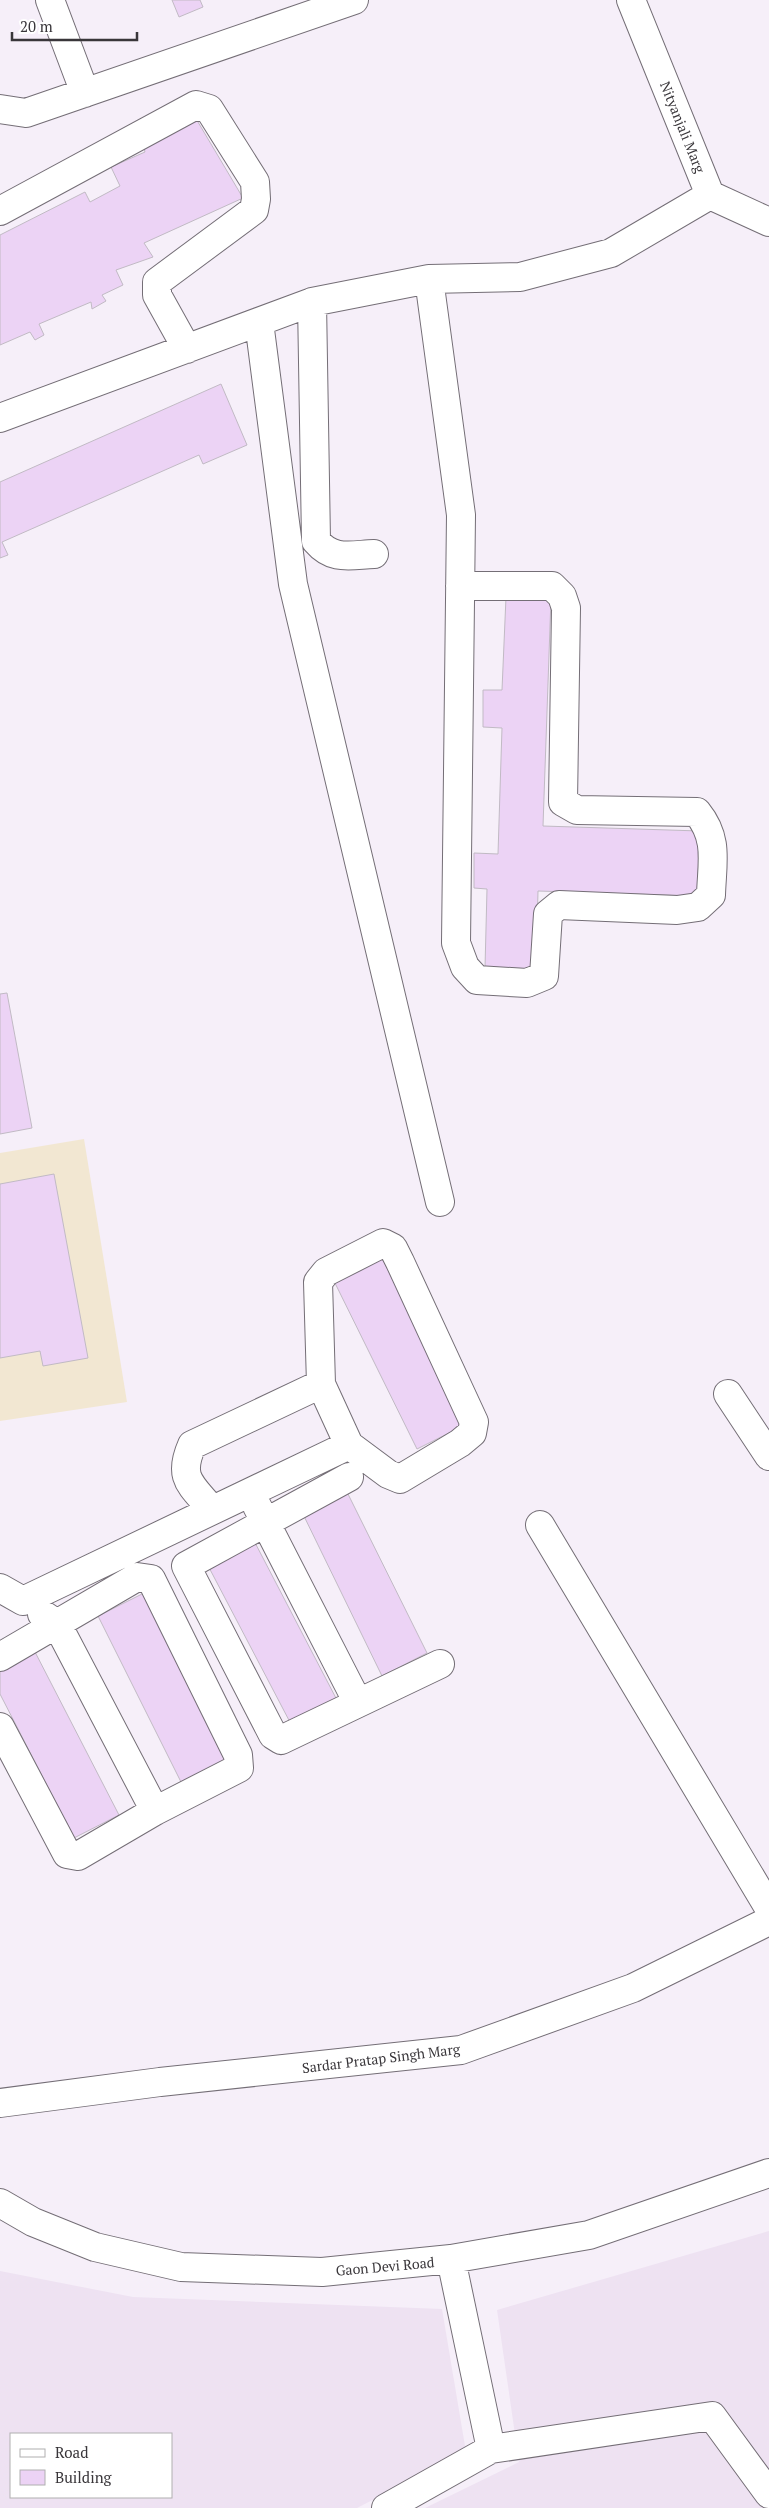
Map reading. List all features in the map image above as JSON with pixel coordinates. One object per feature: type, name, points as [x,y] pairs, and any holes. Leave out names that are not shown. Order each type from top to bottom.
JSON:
[{"type":"street","points":[[50,0],[85,92]]},
{"type":"street","points":[[0,109],[26,112],[354,0]]},
{"type":"street","name":"Nityanjali Marg","points":[[631,0],[710,195]]},
{"type":"street","points":[[0,211],[196,105],[209,109],[255,182],[256,199],[254,210],[157,282],[157,295],[186,349]]},
{"type":"street","points":[[0,418],[312,302],[429,279],[520,277],[611,253],[710,195],[769,222]]},
{"type":"street","points":[[429,279],[461,515],[460,586],[456,943],[465,967],[477,980],[527,983],[544,976],[548,914],[559,905],[677,910],[698,907],[711,895],[713,841],[708,826],[697,812],[577,810],[563,802],[566,608],[562,596],[552,586],[460,586]]},
{"type":"street","points":[[312,302],[316,541],[330,554],[340,556],[374,554]]},
{"type":"street","points":[[259,322],[293,584],[440,1202]]},
{"type":"street","points":[[383,1243],[393,1248],[474,1422],[472,1433],[460,1443],[400,1479],[388,1474],[348,1444],[320,1384],[318,1282],[326,1272],[383,1243]]},
{"type":"street","points":[[212,1510],[188,1479],[185,1462],[192,1445],[320,1384]]},
{"type":"street","points":[[728,1394],[769,1456]]},
{"type":"street","points":[[11,1595],[212,1510],[348,1444]]},
{"type":"street","points":[[349,1477],[265,1521],[186,1566],[273,1735],[281,1740],[440,1664]]},
{"type":"street","points":[[251,1492],[358,1703]]},
{"type":"street","points":[[540,1525],[769,1908]]},
{"type":"street","points":[[0,1657],[137,1577],[151,1579],[238,1754],[239,1768],[155,1811],[78,1856],[67,1854],[0,1726]]},
{"type":"street","points":[[11,1595],[57,1624],[155,1811]]},
{"type":"street","name":"Sardar Pratap Singh Marg","points":[[0,2103],[160,2082],[461,2050],[633,1988],[769,1921]]},
{"type":"street","name":"Gaon Devi Road","points":[[0,2203],[33,2222],[95,2247],[181,2267],[322,2272],[450,2260],[589,2235],[769,2173]]},
{"type":"street","points":[[450,2260],[491,2450]]},
{"type":"street","points":[[386,2508],[491,2450],[712,2416],[769,2494]]},
{"type":"shaded area","points":[[84,1139],[127,1402],[0,1421],[0,1153]]},
{"type":"shaded area","points":[[769,2231],[769,2508],[425,2508],[519,2462],[497,2310]]},
{"type":"shaded area","points":[[0,2271],[133,2297],[442,2309],[466,2452],[357,2508],[0,2508]]},
{"type":"building","points":[[172,0],[200,0],[203,7],[179,17]]},
{"type":"building","points":[[195,117],[243,198],[144,243],[153,257],[116,270],[123,285],[102,295],[106,301],[92,309],[91,302],[39,324],[44,335],[35,340],[30,332],[0,345],[0,235],[85,192],[90,202],[120,186],[111,167],[145,152],[143,145]]},
{"type":"building","points":[[221,384],[247,445],[203,464],[199,455],[2,542],[8,555],[0,558],[0,482]]},
{"type":"building","points":[[506,597],[551,598],[543,826],[700,831],[697,896],[538,891],[536,970],[485,968],[487,889],[474,888],[474,853],[498,854],[502,728],[483,727],[483,690],[502,690]]},
{"type":"building","points":[[7,993],[32,1128],[0,1134],[0,994]]},
{"type":"building","points":[[54,1174],[88,1358],[43,1366],[40,1351],[0,1358],[0,1184]]},
{"type":"building","points":[[380,1254],[465,1425],[417,1449],[332,1277]]},
{"type":"building","points":[[345,1488],[427,1653],[382,1676],[301,1510]]},
{"type":"building","points":[[251,1535],[338,1702],[292,1726],[204,1558]]},
{"type":"building","points":[[144,1593],[228,1762],[182,1784],[98,1616]]},
{"type":"building","points":[[34,1650],[119,1815],[74,1838],[0,1694],[0,1668]]}]
